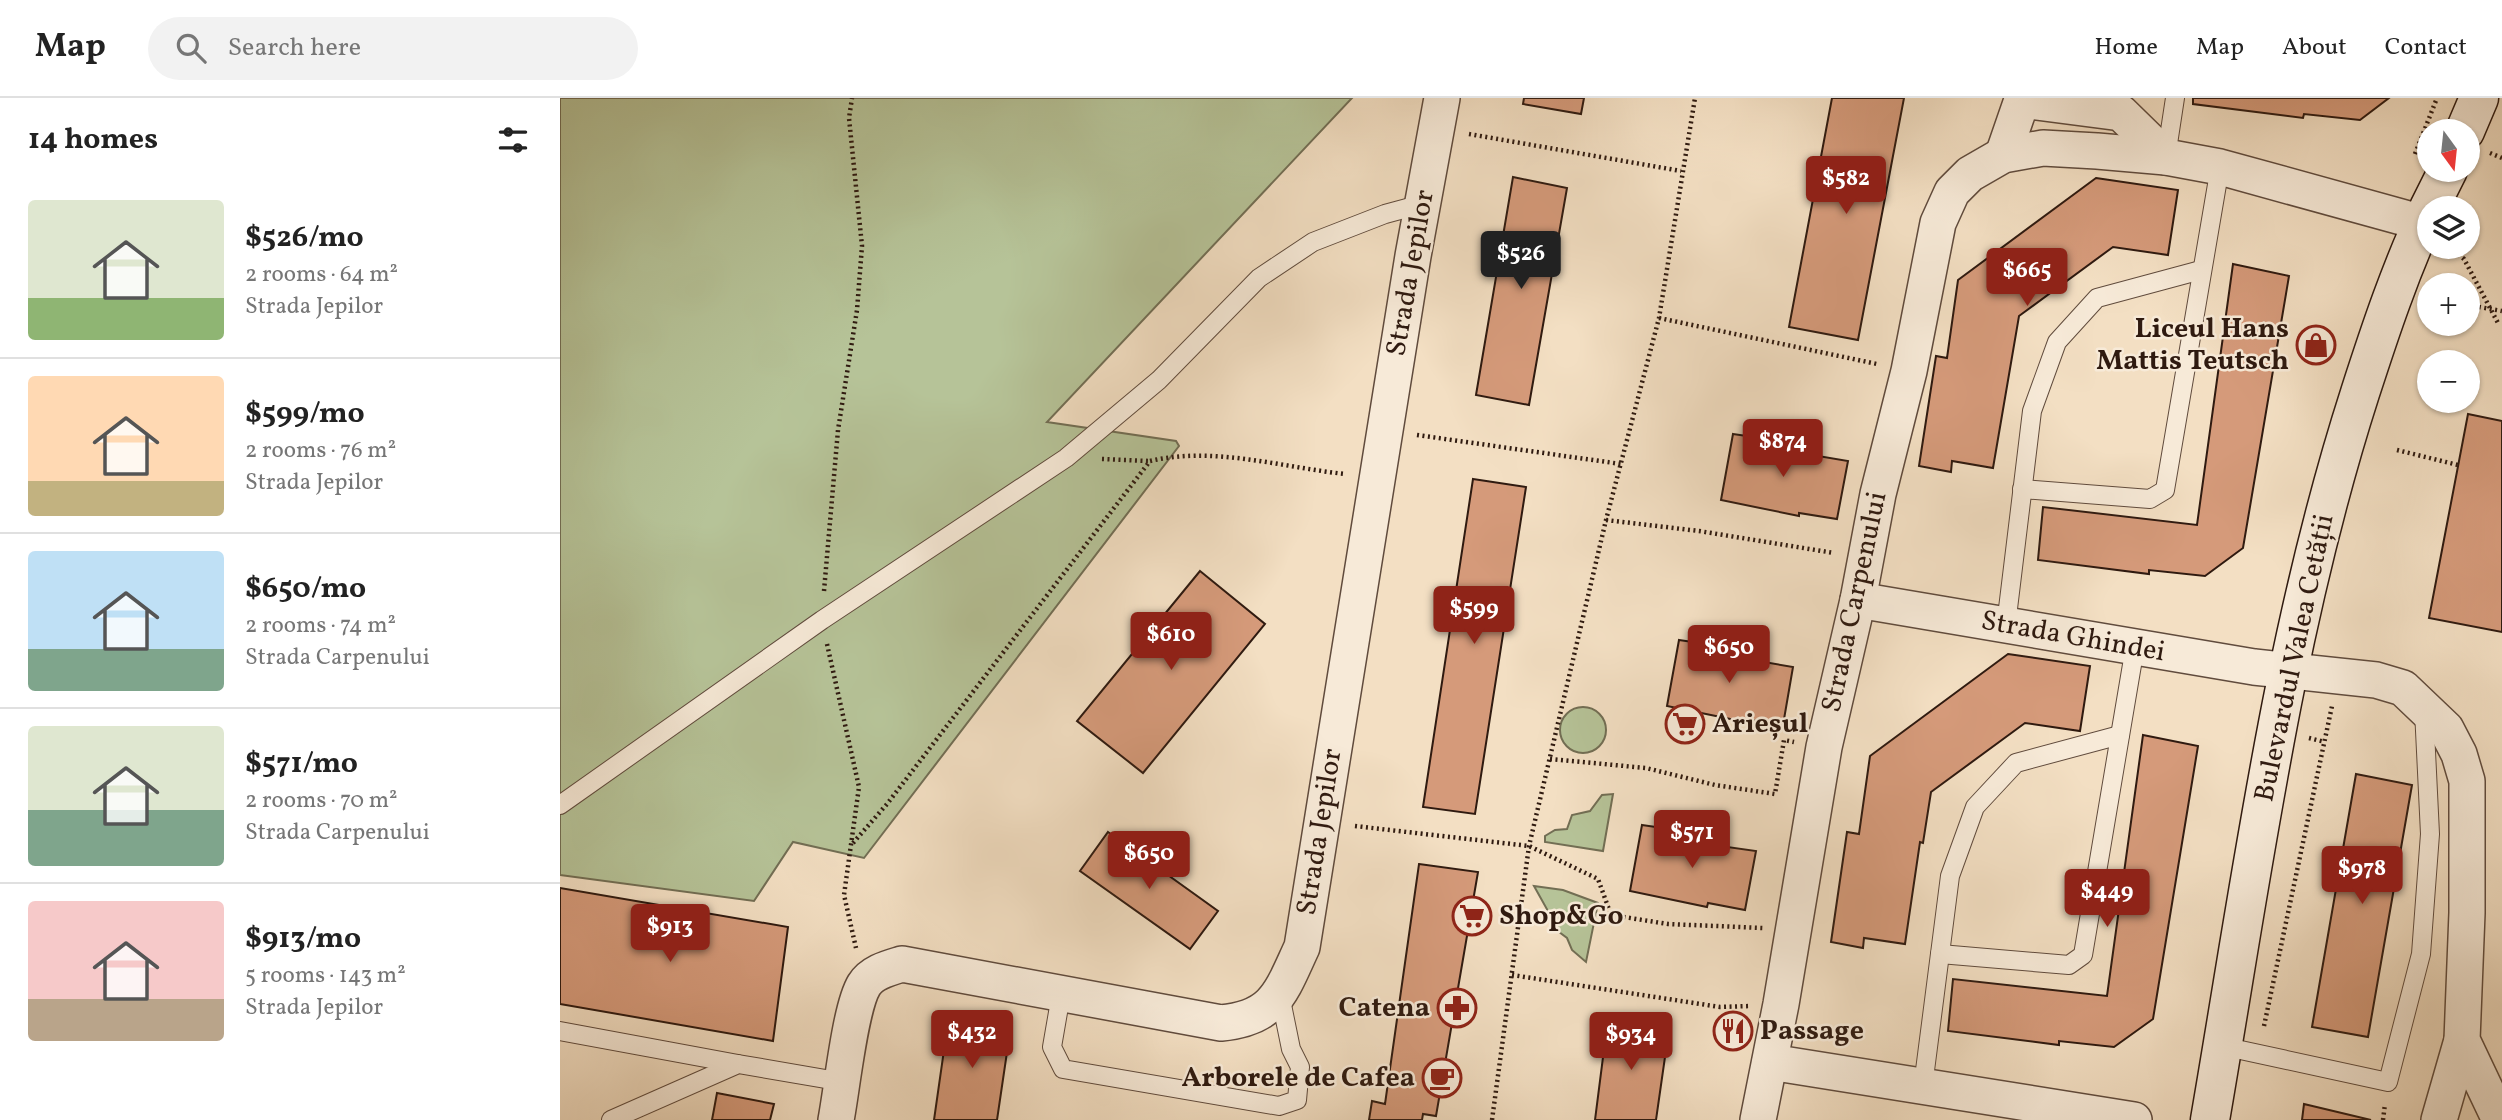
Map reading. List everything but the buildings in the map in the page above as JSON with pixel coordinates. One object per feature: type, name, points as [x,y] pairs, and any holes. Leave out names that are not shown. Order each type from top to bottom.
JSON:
[{"type":"main road","points":[[2470,119],[2479,98]]},
{"type":"main road","name":"Bulevardul Valea Cetății","points":[[2210,1120],[2240,1050],[2288,671],[2336,468],[2378,338],[2417,256]]},
{"type":"street","points":[[2003,155],[2022,100],[2121,113],[2166,157]]},
{"type":"street","name":"Strada Jepilor","points":[[865,983],[883,970],[902,964],[1221,1023],[1245,1021],[1265,1011],[1280,995],[1302,947],[1439,113]]},
{"type":"street","name":"Strada Carpenului","points":[[1758,1120],[1781,1004],[1824,747],[1858,600],[1878,494],[1909,371],[1938,223],[1952,192],[1970,174],[2003,155],[2043,148],[2166,157],[2220,167],[2417,218]]},
{"type":"street","name":"Strada Ghindei","points":[[1858,600],[2288,671],[2376,680],[2403,688],[2446,729],[2459,754],[2467,781],[2467,913],[2462,1040]]},
{"type":"street","points":[[836,1120],[856,1007],[865,983]]},
{"type":"street","points":[[2439,1120],[2462,1040]]},
{"type":"street","points":[[2462,1040],[2500,1120]]},
{"type":"street","points":[[1770,1062],[1923,1086],[2015,1111],[2134,1120]]},
{"type":"lane","points":[[2166,157],[2175,98]]},
{"type":"lane","points":[[2022,489],[2150,499],[2165,490],[2220,167]]},
{"type":"lane","points":[[560,805],[822,620],[1066,458],[1159,380],[1259,278],[1314,242],[1385,214],[1423,204]]},
{"type":"lane","points":[[2006,625],[2032,411],[2057,342],[2097,298],[2201,270]]},
{"type":"lane","points":[[1940,954],[2069,965],[2084,956],[2135,647]]},
{"type":"lane","points":[[2240,1050],[2388,1082],[2421,954],[2430,834],[2424,706]]},
{"type":"lane","points":[[1923,1086],[1950,876],[1975,807],[2016,763],[2120,735]]},
{"type":"lane","points":[[1061,995],[1052,1047],[1063,1069],[1279,1106],[1297,1100],[1300,1067],[1291,1049],[1280,995]]},
{"type":"lane","points":[[560,1031],[843,1082]]},
{"type":"lane","points":[[611,1120],[738,1064]]},
{"type":"path","points":[[852,98],[849,118],[862,246],[857,310],[838,430],[822,620],[859,788],[844,895],[865,983]]},
{"type":"path","points":[[1492,1120],[1529,846],[1606,520],[1659,318],[1695,98]]},
{"type":"path","points":[[1439,113],[1681,171]]},
{"type":"path","points":[[2464,259],[2498,323]]},
{"type":"path","points":[[2480,307],[2502,311]]},
{"type":"path","points":[[1659,318],[1750,335],[1909,371]]},
{"type":"path","points":[[1385,430],[1538,455],[1621,464]]},
{"type":"path","points":[[2397,450],[2458,465]]},
{"type":"path","points":[[1066,458],[1150,461],[1171,456],[1249,458],[1377,478]]},
{"type":"path","points":[[851,845],[887,804],[1150,461]]},
{"type":"path","points":[[1606,520],[1699,531],[1866,559]]},
{"type":"path","points":[[2240,1050],[2337,677]]},
{"type":"path","points":[[1550,759],[1646,768],[1715,785],[1775,794],[1784,740],[1824,747]]},
{"type":"path","points":[[1322,821],[1485,843],[1529,846],[1598,879],[1611,915],[1668,923],[1792,927]]},
{"type":"path","points":[[1512,975],[1720,1007],[1781,1004]]},
{"type":"green space","points":[[560,98],[1352,98],[1047,422],[1176,441],[1179,446],[864,858],[793,842],[754,901],[560,875]]},
{"type":"green space","points":[[1583,707],[1599,714],[1606,730],[1599,746],[1583,753],[1567,746],[1560,730],[1567,714]]},
{"type":"green space","points":[[1613,794],[1603,851],[1545,842],[1545,836],[1555,830],[1567,829],[1572,815],[1590,811],[1602,795]]},
{"type":"green space","points":[[1534,886],[1563,890],[1598,903],[1586,962],[1572,950],[1567,938],[1555,929],[1553,920]]},
{"type":"place","name":"Liceul Hans Mattis Teutsch","points":[[2316,345]]},
{"type":"place","name":"Arieșul","points":[[1685,724]]},
{"type":"place","name":"Shop&Go","points":[[1472,916]]},
{"type":"place","name":"Catena","points":[[1457,1008]]},
{"type":"place","name":"Passage","points":[[1733,1031]]},
{"type":"place","name":"Arborele de Cafea","points":[[1442,1078]]}]
